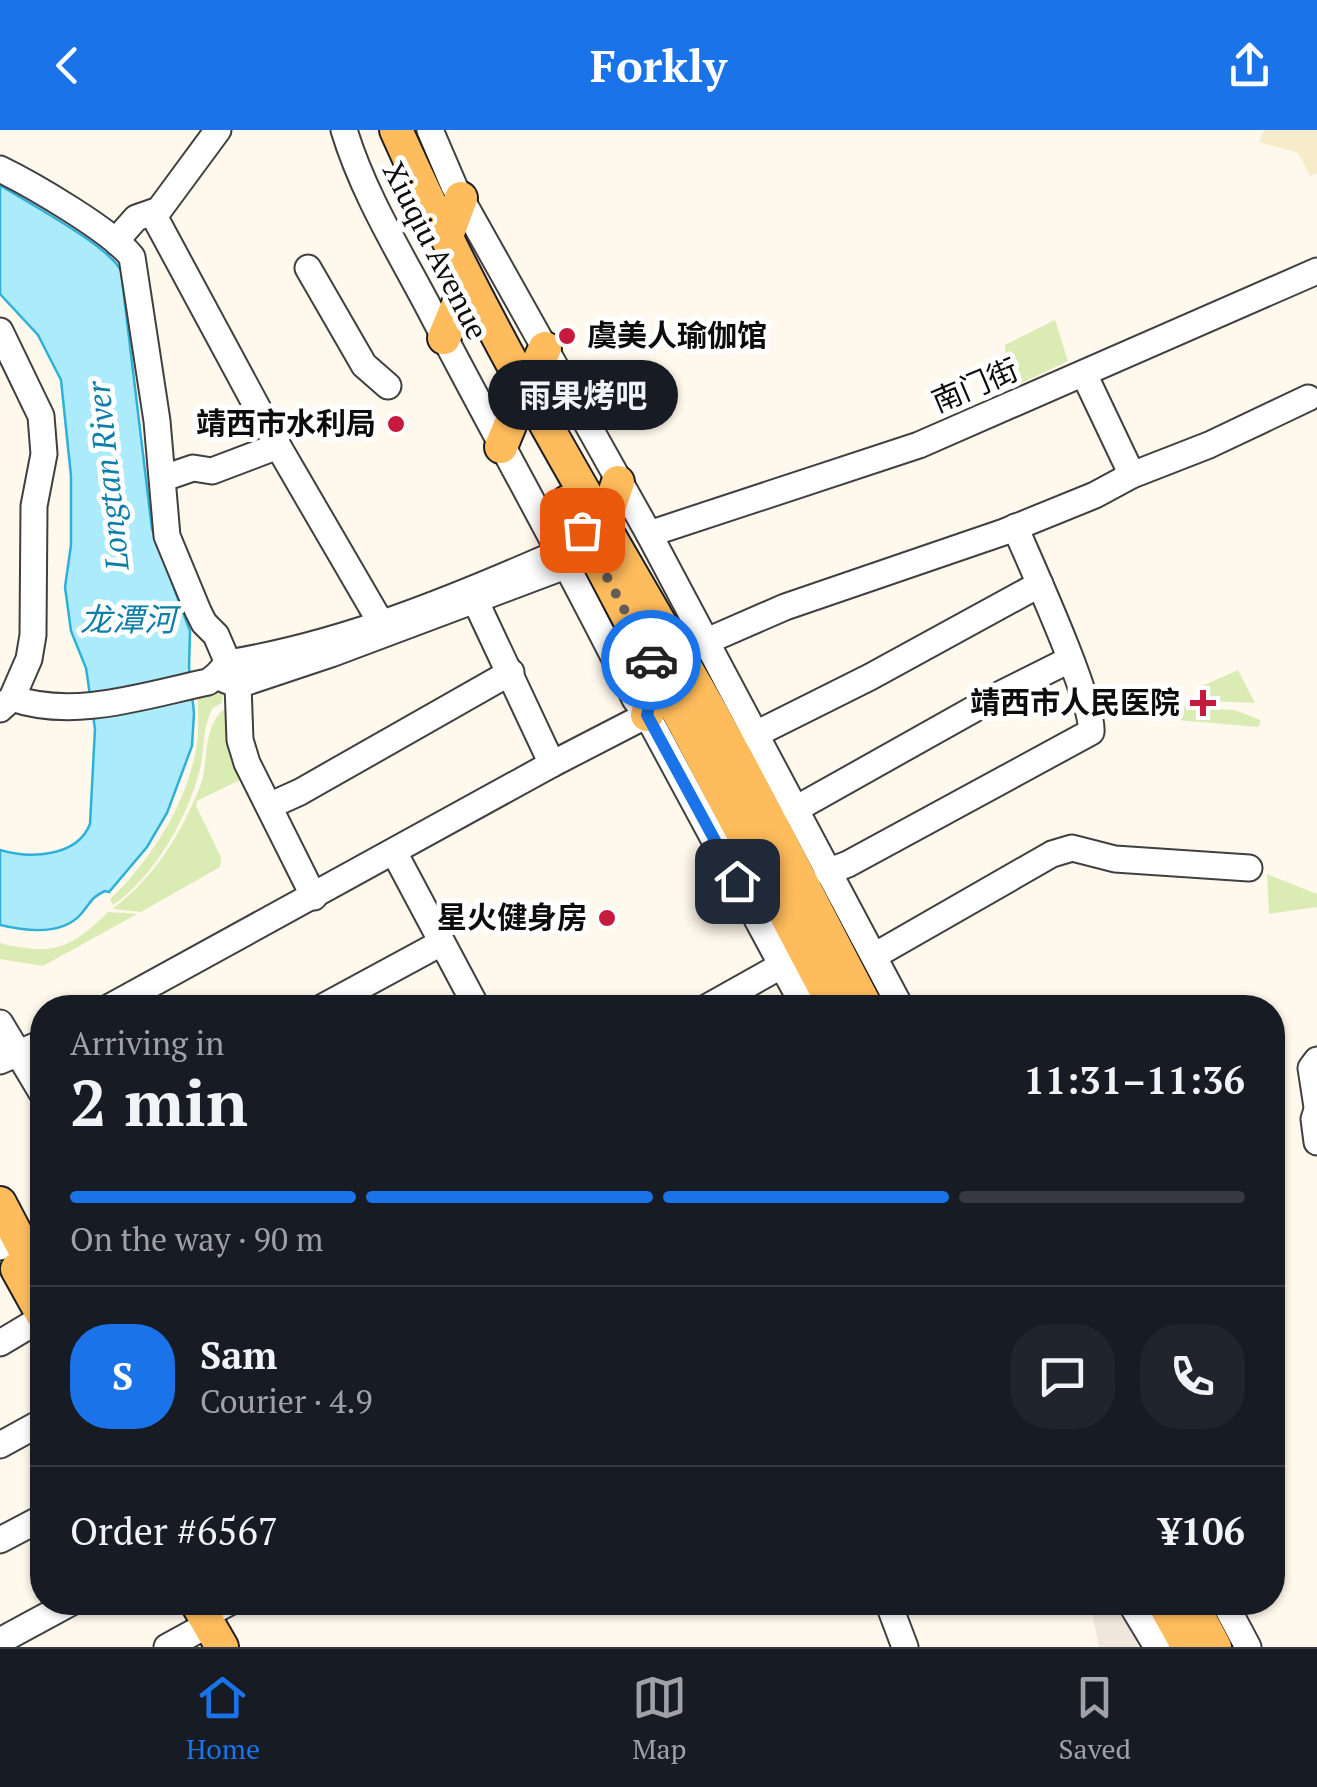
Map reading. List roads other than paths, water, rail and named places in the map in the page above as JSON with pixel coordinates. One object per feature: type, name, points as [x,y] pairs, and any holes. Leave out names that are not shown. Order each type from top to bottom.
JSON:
[{"type":"main road","name":"Xiuqiu Avenue","points":[[374,130],[406,203],[459,302],[604,524],[712,715],[860,995]]},
{"type":"main road","name":"Xiuqiu Avenue","points":[[396,130],[522,398],[658,673],[731,810],[797,965],[824,995]]},
{"type":"main road","points":[[447,236],[461,198]]},
{"type":"main road","points":[[444,338],[459,302]]},
{"type":"main road","points":[[501,447],[545,348]]},
{"type":"main road","points":[[604,524],[618,482]]},
{"type":"main road","points":[[647,715],[658,673]]},
{"type":"main road","points":[[718,842],[731,810]]},
{"type":"main road","points":[[813,904],[824,866]]},
{"type":"main road","points":[[0,1203],[30,1260]]},
{"type":"main road","points":[[1,1243],[30,1295]]},
{"type":"main road","points":[[215,1615],[238,1647]]},
{"type":"main road","points":[[1171,1615],[1188,1647]]},
{"type":"main road","points":[[1198,1615],[1214,1647]]},
{"type":"street","points":[[118,243],[136,218],[153,214],[218,130]]},
{"type":"street","points":[[344,130],[363,180],[634,699],[647,715],[718,842],[797,965],[803,995]]},
{"type":"street","points":[[430,130],[461,198],[648,534],[894,995]]},
{"type":"street","points":[[0,168],[118,243],[132,256],[164,478],[167,536],[204,623],[216,635],[219,677],[247,763],[314,897]]},
{"type":"street","points":[[153,214],[278,446],[381,623]]},
{"type":"street","points":[[308,268],[364,365],[388,386]]},
{"type":"street","name":"南门街","points":[[648,534],[918,445],[1317,271]]},
{"type":"street","points":[[0,331],[34,395],[42,416],[44,438],[34,506],[33,635],[29,659],[6,703],[88,706],[330,654],[475,600],[564,559]]},
{"type":"street","points":[[1084,374],[1132,475]]},
{"type":"street","points":[[706,641],[786,607],[1095,496],[1132,475],[1209,445],[1308,398]]},
{"type":"street","points":[[164,478],[193,468],[212,471],[278,446]]},
{"type":"street","points":[[824,866],[1087,736],[1092,728],[1016,527]]},
{"type":"street","points":[[219,677],[564,559]]},
{"type":"street","points":[[754,735],[1040,584]]},
{"type":"street","points":[[475,600],[552,764]]},
{"type":"street","points":[[794,810],[1069,660]]},
{"type":"street","points":[[269,806],[511,672]]},
{"type":"street","points":[[132,995],[647,715]]},
{"type":"street","points":[[874,956],[1061,850],[1080,849],[1115,860],[1249,868]]},
{"type":"street","points":[[394,852],[469,995]]},
{"type":"street","points":[[345,995],[441,943]]},
{"type":"street","points":[[734,995],[797,965]]},
{"type":"street","points":[[753,995],[797,965]]},
{"type":"street","points":[[0,1024],[10,1058],[30,1080]]},
{"type":"street","points":[[1317,1060],[1311,1068],[1317,1142]]},
{"type":"street","points":[[0,1343],[30,1324]]},
{"type":"street","points":[[0,1445],[30,1429]]},
{"type":"street","points":[[0,1540],[30,1524]]},
{"type":"street","points":[[0,1640],[47,1615]]},
{"type":"street","points":[[167,1647],[215,1615]]},
{"type":"street","points":[[893,1615],[905,1647]]},
{"type":"street","points":[[1138,1615],[1157,1647]]},
{"type":"street","points":[[1231,1615],[1248,1647]]},
{"type":"water","name":"龙潭河","points":[[0,185],[85,237],[121,271],[152,529],[190,631],[192,746],[167,813],[147,847],[109,892],[97,896],[73,921],[43,930],[0,925],[0,850],[51,853],[84,835],[90,824],[95,729],[86,668],[71,631],[65,587],[71,545],[71,476],[61,380],[38,335],[0,294]]},
{"type":"place","name":"虞美人瑜伽馆","points":[[567,336]]},
{"type":"place","name":"靖西市水利局","points":[[396,424]]},
{"type":"place","name":"雨果烤吧","points":[[582,530]]},
{"type":"place","name":"靖西市人民医院","points":[[1203,703]]},
{"type":"place","name":"星火健身房","points":[[607,918]]},
{"type":"water label","name":"Longtan River","points":[[108,476]]}]
